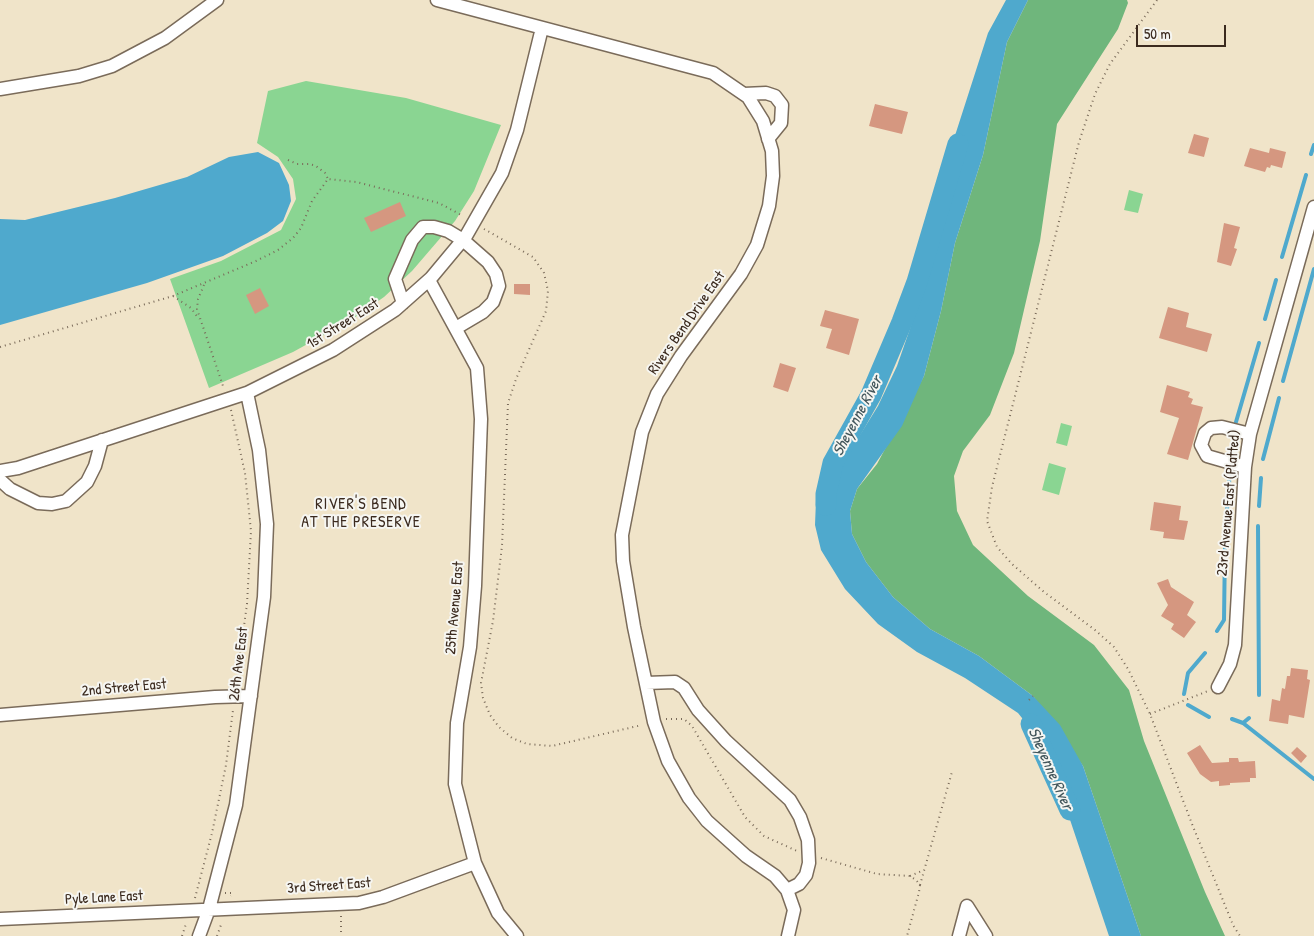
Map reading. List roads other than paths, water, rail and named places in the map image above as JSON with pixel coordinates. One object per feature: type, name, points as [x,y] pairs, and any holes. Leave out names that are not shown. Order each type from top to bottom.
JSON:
[{"type":"street","points":[[0,89],[79,76],[112,66],[165,38],[217,0]]},
{"type":"street","name":"Rivers Bend Drive East","points":[[437,0],[705,71],[734,85],[744,94],[763,121],[772,151],[772,176],[769,206],[757,245],[741,274],[681,356],[657,394],[642,432],[622,535],[623,561],[634,627],[654,722],[668,761],[689,798],[707,822],[725,839],[775,876],[787,890],[794,910],[788,936]]},
{"type":"street","name":"1st Street East","points":[[0,471],[18,468],[247,393],[333,350],[403,303],[429,280],[463,240],[502,173],[510,151],[542,28]]},
{"type":"street","points":[[744,94],[766,93],[775,96],[782,105],[781,123],[768,139]]},
{"type":"street","name":"23rd Avenue East (Platted)","points":[[1218,687],[1230,664],[1235,645],[1245,467],[1250,434],[1314,207]]},
{"type":"street","points":[[403,303],[395,279],[412,240],[423,227],[434,227],[448,231],[463,240],[488,262],[496,274],[499,286],[493,302],[483,312],[456,328]]},
{"type":"street","name":"25th Avenue East","points":[[429,280],[477,368],[481,419],[475,586],[470,647],[457,723],[455,784],[475,863],[498,913],[517,936]]},
{"type":"street","name":"26th Ave East","points":[[199,936],[209,909],[236,805],[264,597],[267,524],[259,450],[247,393]]},
{"type":"street","points":[[1245,467],[1207,456],[1201,445],[1205,433],[1211,428],[1222,427],[1250,434]]},
{"type":"street","points":[[0,480],[10,489],[38,503],[52,504],[66,501],[87,482],[95,466],[102,440]]},
{"type":"street","points":[[646,683],[675,682],[684,688],[698,710],[726,741],[790,800],[800,817],[808,840],[808,855],[806,875],[799,884],[787,890]]},
{"type":"street","name":"2nd Street East","points":[[0,715],[252,696]]},
{"type":"street","name":"3rd Street East","points":[[209,909],[341,904],[370,901],[475,863]]},
{"type":"street","points":[[959,936],[967,906],[986,936]]},
{"type":"street","name":"Pyle Lane East","points":[[0,919],[209,909]]},
{"type":"water","points":[[1006,0],[1028,0],[1007,42],[983,155],[955,243],[941,311],[924,376],[902,426],[857,489],[850,511],[852,534],[866,562],[893,597],[930,629],[979,656],[1033,696],[1060,725],[1083,766],[1141,936],[1109,936],[1055,775],[1038,738],[1018,713],[965,678],[917,652],[878,624],[845,589],[821,550],[815,525],[816,500],[831,473],[855,443],[878,406],[897,366],[919,303],[936,238],[947,191],[951,148],[988,33]]},
{"type":"water","points":[[258,152],[279,163],[289,185],[291,201],[283,221],[267,233],[223,256],[147,283],[0,325],[0,219],[25,220],[115,198],[187,177],[229,157]]},
{"type":"waterway","name":"Sheyenne River","points":[[826,505],[826,494],[833,463],[871,395],[917,282],[958,144]]},
{"type":"waterway","points":[[1311,154],[1314,145]]},
{"type":"waterway","points":[[1282,257],[1306,175]]},
{"type":"waterway","points":[[1283,381],[1314,269]]},
{"type":"waterway","points":[[1265,319],[1276,280]]},
{"type":"waterway","points":[[1236,422],[1259,343]]},
{"type":"waterway","points":[[1263,459],[1279,398]]},
{"type":"waterway","points":[[1231,455],[1234,437]]},
{"type":"waterway","points":[[1226,523],[1230,470]]},
{"type":"waterway","points":[[1259,506],[1261,478]]},
{"type":"waterway","points":[[1258,526],[1259,695]]},
{"type":"waterway","points":[[1217,631],[1224,620],[1225,546]]},
{"type":"waterway","points":[[1184,694],[1188,673],[1205,653]]},
{"type":"waterway","points":[[1188,705],[1209,717]]},
{"type":"waterway","points":[[1249,718],[1243,723],[1314,779]]},
{"type":"waterway","points":[[1232,719],[1243,723]]},
{"type":"waterway","name":"Sheyenne River","points":[[1031,724],[1070,810]]},
{"type":"district","name":"RIVER'S BEND AT THE PRESERVE","points":[[361,514]]}]
